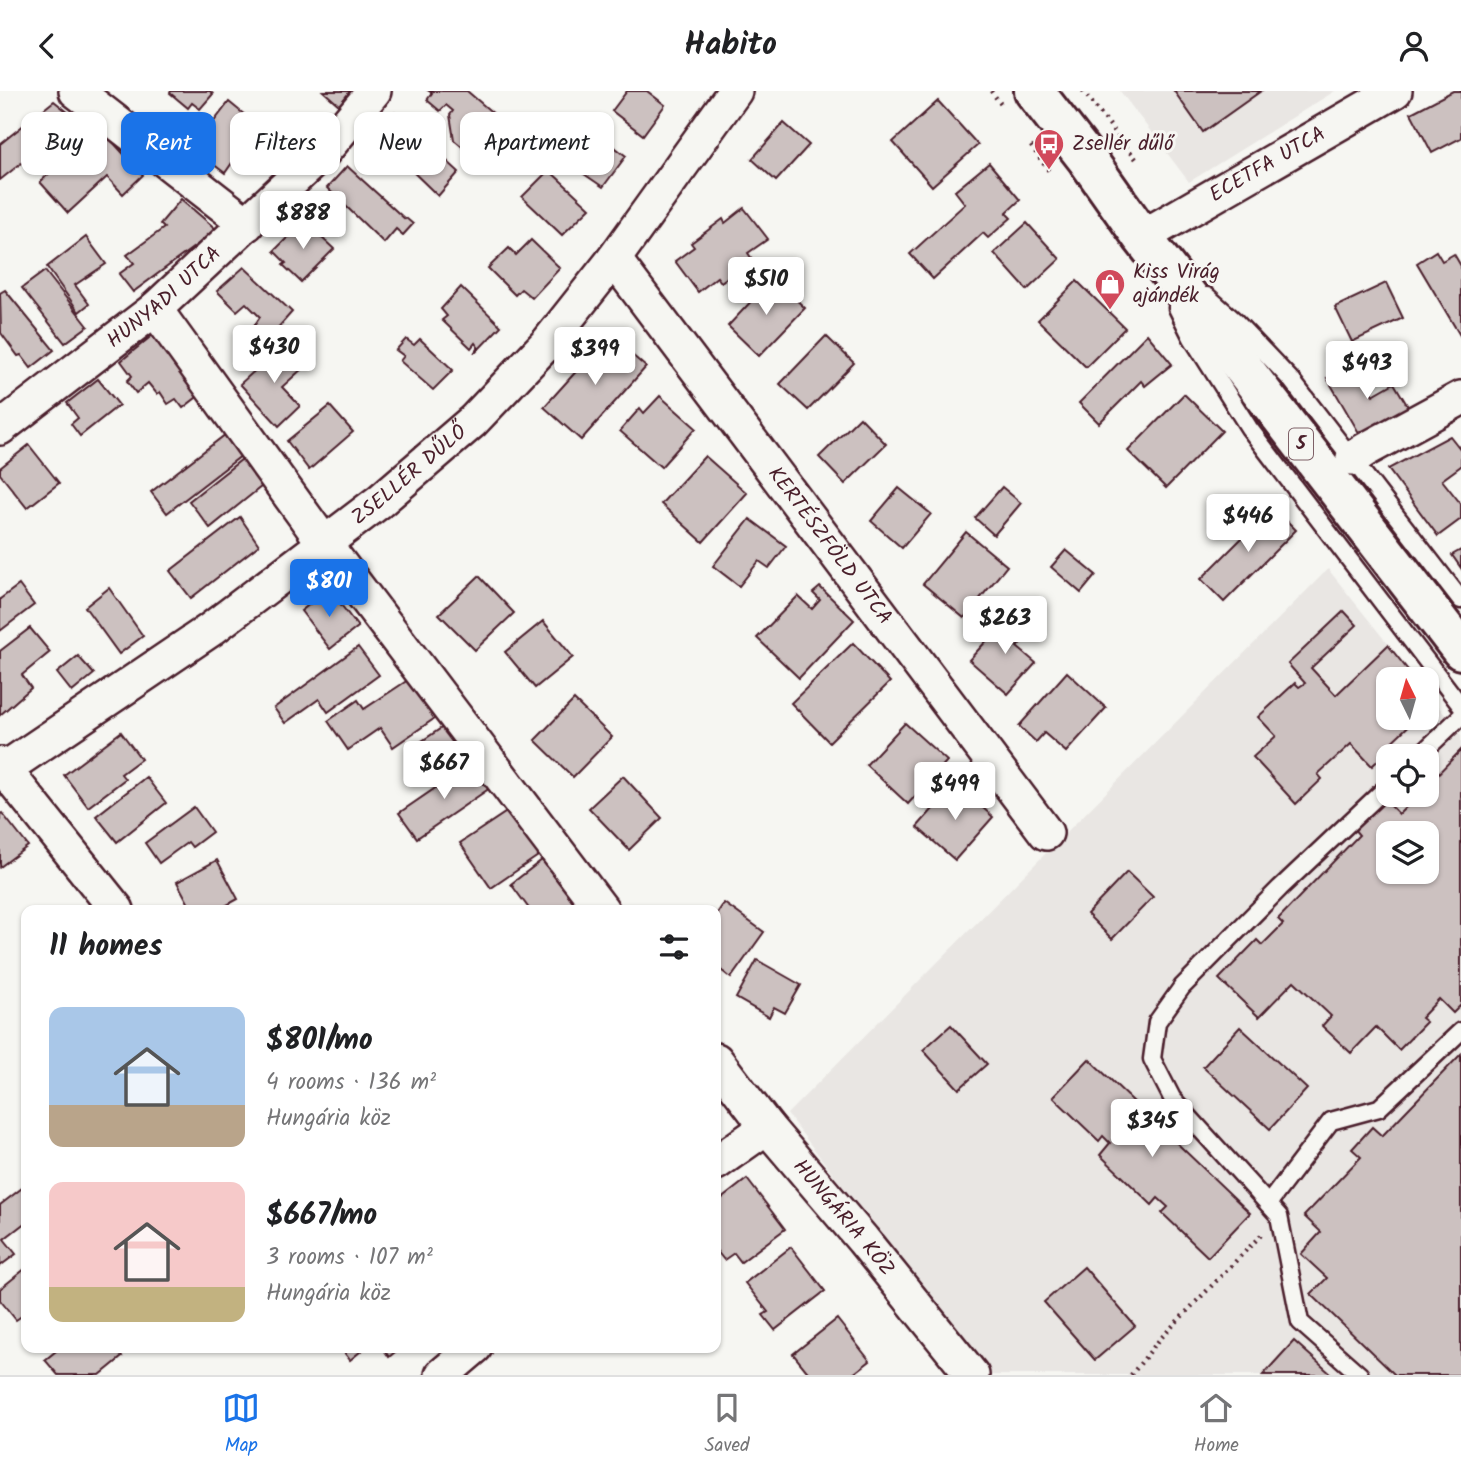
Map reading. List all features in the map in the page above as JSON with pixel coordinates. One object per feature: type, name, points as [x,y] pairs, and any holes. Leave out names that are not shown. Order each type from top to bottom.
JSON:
[{"type":"main road","name":"5","points":[[1034,91],[1087,159],[1142,237],[1461,650]]},
{"type":"street","points":[[76,91],[247,225]]},
{"type":"street","name":"HUNYADI UTCA","points":[[0,428],[155,309],[324,151],[374,91]]},
{"type":"street","name":"ZSELLÉR DŰLŐ","points":[[1,768],[210,630],[380,501],[473,421],[549,341],[614,259],[735,91]]},
{"type":"street","name":"ECETFA UTCA","points":[[1142,237],[1395,91]]},
{"type":"street","name":"KERTÉSZFÖLD UTCA","points":[[614,259],[1046,833]]},
{"type":"street","points":[[155,309],[324,543],[598,905]]},
{"type":"street","points":[[1353,458],[1461,398]]},
{"type":"street","points":[[1,768],[113,905]]},
{"type":"street","name":"HUNGÁRIA KÖZ","points":[[721,1067],[766,1127],[863,1240],[972,1375]]},
{"type":"street","points":[[721,1159],[766,1127]]},
{"type":"street","points":[[442,1375],[474,1356]]},
{"type":"lane","points":[[1142,237],[1235,321],[1292,381],[1461,600]]},
{"type":"lane","points":[[1142,237],[1192,338],[1249,428],[1461,706]]},
{"type":"lane","points":[[1432,744],[1461,716]]},
{"type":"lane","points":[[1360,1375],[1300,1322],[1274,1210],[1172,1098],[1152,1059],[1157,1022],[1182,986],[1376,797]]},
{"type":"lane","points":[[1274,1210],[1331,1121],[1379,1108],[1461,1031]]},
{"type":"path","points":[[1083,91],[1136,159]]},
{"type":"path","points":[[1130,1375],[1274,1210]]},
{"type":"shaded area","points":[[1120,91],[1335,91],[1189,182]]},
{"type":"shaded area","points":[[1328,569],[1406,667],[1376,667],[1376,730],[1439,730],[1439,707],[1461,735],[1461,1375],[987,1375],[787,1114]]},
{"type":"building","points":[[210,91],[213,94],[200,109],[192,103],[188,108],[170,93]]},
{"type":"building","points":[[323,91],[350,91],[340,106]]},
{"type":"building","points":[[429,91],[467,91],[492,112],[460,112],[460,145],[454,140],[450,115],[453,111],[446,105],[440,111],[427,100],[432,93]]},
{"type":"building","points":[[627,91],[647,91],[665,105],[643,135],[612,111]]},
{"type":"building","points":[[1174,91],[1261,91],[1203,132]]},
{"type":"building","points":[[1453,91],[1461,91],[1461,138],[1432,153],[1411,113]]},
{"type":"building","points":[[54,101],[68,112],[40,112]]},
{"type":"building","points":[[938,101],[978,145],[932,186],[893,142]]},
{"type":"building","points":[[229,102],[241,112],[230,112],[230,166],[225,173],[216,166],[216,119]]},
{"type":"building","points":[[784,123],[809,145],[776,181],[752,159]]},
{"type":"building","points":[[21,127],[21,163],[0,180],[0,144]]},
{"type":"building","points":[[107,136],[121,151],[121,175],[143,175],[123,194],[107,177],[68,213],[40,182],[48,175],[107,175]]},
{"type":"building","points":[[614,147],[626,156],[614,172]]},
{"type":"building","points":[[446,160],[459,172],[438,196],[416,175],[446,175]]},
{"type":"building","points":[[989,163],[1020,200],[1006,213],[1011,218],[988,238],[983,233],[933,279],[910,254],[965,204],[955,191]]},
{"type":"building","points":[[347,166],[354,175],[413,224],[403,235],[396,229],[384,243],[327,188]]},
{"type":"building","points":[[544,175],[554,175],[590,208],[562,235],[522,197]]},
{"type":"building","points":[[585,175],[612,175],[603,187]]},
{"type":"building","points":[[181,199],[217,230],[133,292],[119,274],[134,263],[127,255],[164,228],[160,224]]},
{"type":"building","points":[[744,208],[768,239],[748,253],[752,259],[721,282],[717,277],[698,292],[675,261],[694,247],[691,243],[723,219],[725,223]]},
{"type":"building","points":[[304,221],[334,249],[301,282],[283,265],[286,263],[274,251]]},
{"type":"building","points":[[1027,223],[1060,259],[1027,290],[994,253]]},
{"type":"building","points":[[86,237],[106,264],[75,285],[89,304],[79,312],[47,267]]},
{"type":"building","points":[[531,240],[560,268],[532,298],[521,289],[515,295],[488,268],[509,248],[516,255]]},
{"type":"building","points":[[1436,251],[1442,261],[1454,254],[1461,266],[1461,337],[1417,263]]},
{"type":"building","points":[[244,267],[292,312],[268,339],[254,326],[260,317],[246,303],[237,311],[217,291]]},
{"type":"building","points":[[45,271],[88,326],[65,343],[22,288]]},
{"type":"building","points":[[773,278],[805,308],[759,356],[728,326]]},
{"type":"building","points":[[1077,281],[1125,328],[1086,367],[1038,320]]},
{"type":"building","points":[[1386,283],[1403,318],[1352,342],[1335,307]]},
{"type":"building","points":[[461,287],[501,326],[476,352],[478,347],[475,343],[471,348],[442,320],[447,316],[441,309]]},
{"type":"building","points":[[5,290],[54,350],[31,368],[1,333],[0,293]]},
{"type":"building","points":[[154,334],[201,394],[183,408],[176,399],[168,404],[160,392],[157,394],[148,383],[136,393],[127,381],[132,376],[121,361]]},
{"type":"building","points":[[1147,334],[1172,364],[1145,386],[1141,381],[1099,423],[1079,403]]},
{"type":"building","points":[[609,335],[646,367],[581,440],[544,407]]},
{"type":"building","points":[[826,336],[854,363],[808,410],[780,384]]},
{"type":"building","points":[[406,339],[414,345],[420,339],[453,370],[433,390],[400,361],[404,356],[396,350]]},
{"type":"building","points":[[283,345],[303,368],[282,387],[300,406],[279,426],[240,384]]},
{"type":"building","points":[[1354,363],[1373,395],[1394,383],[1410,410],[1362,438],[1327,378]]},
{"type":"building","points":[[98,379],[119,405],[80,436],[71,424],[78,418],[67,403]]},
{"type":"building","points":[[1184,394],[1222,431],[1166,488],[1128,451]]},
{"type":"building","points":[[660,396],[696,428],[661,467],[620,431],[640,408],[644,413]]},
{"type":"building","points":[[330,406],[353,432],[309,470],[287,441]]},
{"type":"building","points":[[860,417],[886,444],[845,484],[819,457]]},
{"type":"building","points":[[230,431],[246,452],[167,513],[151,492]]},
{"type":"building","points":[[1450,436],[1461,450],[1461,466],[1442,480],[1461,504],[1461,519],[1438,536],[1388,469]]},
{"type":"building","points":[[29,445],[59,483],[27,508],[0,474],[0,468]]},
{"type":"building","points":[[246,456],[267,482],[210,528],[189,501]]},
{"type":"building","points":[[705,456],[747,493],[703,542],[661,504]]},
{"type":"building","points":[[1002,487],[1021,503],[994,535],[975,518]]},
{"type":"building","points":[[899,488],[931,514],[902,548],[871,521]]},
{"type":"building","points":[[1273,507],[1296,530],[1224,602],[1201,579]]},
{"type":"building","points":[[240,517],[259,545],[191,598],[170,571]]},
{"type":"building","points":[[750,519],[786,546],[769,568],[759,561],[739,586],[713,566]]},
{"type":"building","points":[[966,532],[1007,566],[964,618],[923,584]]},
{"type":"building","points":[[1066,550],[1096,575],[1081,593],[1051,567]]},
{"type":"building","points":[[1461,550],[1461,568],[1452,555]]},
{"type":"building","points":[[479,576],[514,613],[475,650],[439,614]]},
{"type":"building","points":[[19,585],[34,605],[0,631],[0,599]]},
{"type":"building","points":[[820,587],[854,620],[799,678],[757,638],[798,596],[812,609],[820,600],[813,593]]},
{"type":"building","points":[[109,588],[143,636],[119,654],[85,607]]},
{"type":"building","points":[[329,589],[358,627],[330,649],[301,611]]},
{"type":"building","points":[[1344,611],[1357,625],[1311,668],[1336,695],[1388,645],[1405,667],[1376,667],[1376,730],[1404,730],[1389,744],[1376,744],[1376,762],[1372,766],[1351,744],[1318,774],[1322,779],[1296,804],[1253,757],[1276,736],[1258,717],[1295,683],[1299,687],[1305,683],[1288,664]]},
{"type":"building","points":[[1010,615],[1030,632],[1017,647],[1036,663],[1008,694],[969,660]]},
{"type":"building","points":[[543,621],[573,657],[535,688],[505,652]]},
{"type":"building","points":[[30,628],[50,652],[22,675],[31,688],[0,715],[0,651]]},
{"type":"building","points":[[853,643],[890,682],[829,742],[791,703]]},
{"type":"building","points":[[358,647],[379,675],[328,712],[319,699],[285,723],[274,708]]},
{"type":"building","points":[[78,656],[94,674],[72,692],[57,673]]},
{"type":"building","points":[[1067,672],[1106,708],[1066,752],[1044,733],[1036,742],[1019,726]]},
{"type":"building","points":[[414,676],[441,714],[393,747],[380,728],[348,750],[328,721],[358,700],[364,709]]},
{"type":"building","points":[[574,700],[612,737],[573,777],[535,740]]},
{"type":"building","points":[[905,723],[947,761],[908,804],[866,765]]},
{"type":"building","points":[[443,727],[464,758],[428,782],[407,751]]},
{"type":"building","points":[[121,732],[141,759],[121,774],[125,779],[88,807],[64,775]]},
{"type":"building","points":[[1461,750],[1461,1007],[1453,1013],[1439,999],[1421,1018],[1426,1022],[1399,1050],[1376,1027],[1351,1053],[1322,1026],[1331,1016],[1294,981],[1259,1017],[1219,979],[1257,940],[1262,945],[1283,924],[1278,919],[1359,835],[1353,828],[1376,803],[1376,807],[1392,807],[1399,814],[1406,807],[1439,807],[1439,773]]},
{"type":"building","points":[[472,763],[490,788],[417,838],[399,813]]},
{"type":"building","points":[[623,776],[662,818],[629,850],[589,808]]},
{"type":"building","points":[[146,777],[166,803],[117,842],[96,816]]},
{"type":"building","points":[[956,783],[993,817],[955,860],[917,827]]},
{"type":"building","points":[[194,807],[212,832],[192,847],[188,842],[159,863],[145,843]]},
{"type":"building","points":[[511,809],[541,854],[491,888],[460,843]]},
{"type":"building","points":[[2,813],[28,846],[0,867],[0,814]]},
{"type":"building","points":[[217,860],[238,899],[227,905],[189,905],[177,882]]},
{"type":"building","points":[[542,860],[576,905],[526,905],[511,884]]},
{"type":"building","points":[[1127,872],[1153,897],[1112,939],[1087,914]]},
{"type":"building","points":[[724,903],[764,932],[731,978],[721,970],[721,908]]},
{"type":"building","points":[[757,960],[801,985],[785,1013],[774,1007],[769,1017],[736,998]]},
{"type":"building","points":[[951,1025],[987,1064],[959,1089],[923,1050]]},
{"type":"building","points":[[1240,1027],[1307,1089],[1270,1129],[1203,1067]]},
{"type":"building","points":[[1461,1054],[1461,1375],[1395,1375],[1311,1294],[1327,1278],[1301,1254],[1321,1232],[1304,1216],[1361,1157],[1352,1149],[1372,1127],[1382,1136]]},
{"type":"building","points":[[1089,1059],[1250,1213],[1208,1257],[1162,1213],[1168,1207],[1158,1198],[1152,1205],[1100,1155],[1110,1143],[1103,1136],[1099,1141],[1053,1097]]},
{"type":"building","points":[[747,1179],[785,1229],[741,1262],[734,1253],[724,1260],[721,1256],[721,1199]]},
{"type":"building","points":[[21,1189],[21,1226],[4,1239],[16,1254],[0,1266],[0,1205]]},
{"type":"building","points":[[791,1247],[825,1291],[775,1330],[763,1315],[768,1312],[745,1283]]},
{"type":"building","points":[[1084,1267],[1135,1326],[1095,1360],[1044,1302]]},
{"type":"building","points":[[21,1272],[21,1316],[16,1320],[0,1300],[0,1289]]},
{"type":"building","points":[[837,1319],[870,1361],[852,1375],[810,1375],[793,1354]]},
{"type":"building","points":[[1294,1341],[1332,1375],[1263,1375]]},
{"type":"building","points":[[54,1353],[119,1353],[122,1357],[100,1375],[58,1375],[45,1360]]},
{"type":"building","points":[[345,1353],[359,1353],[350,1360]]},
{"type":"place","name":"Zsellér dűlő","points":[[1049,171]]},
{"type":"place","name":"Kiss Virág ajándék","points":[[1110,311]]}]
